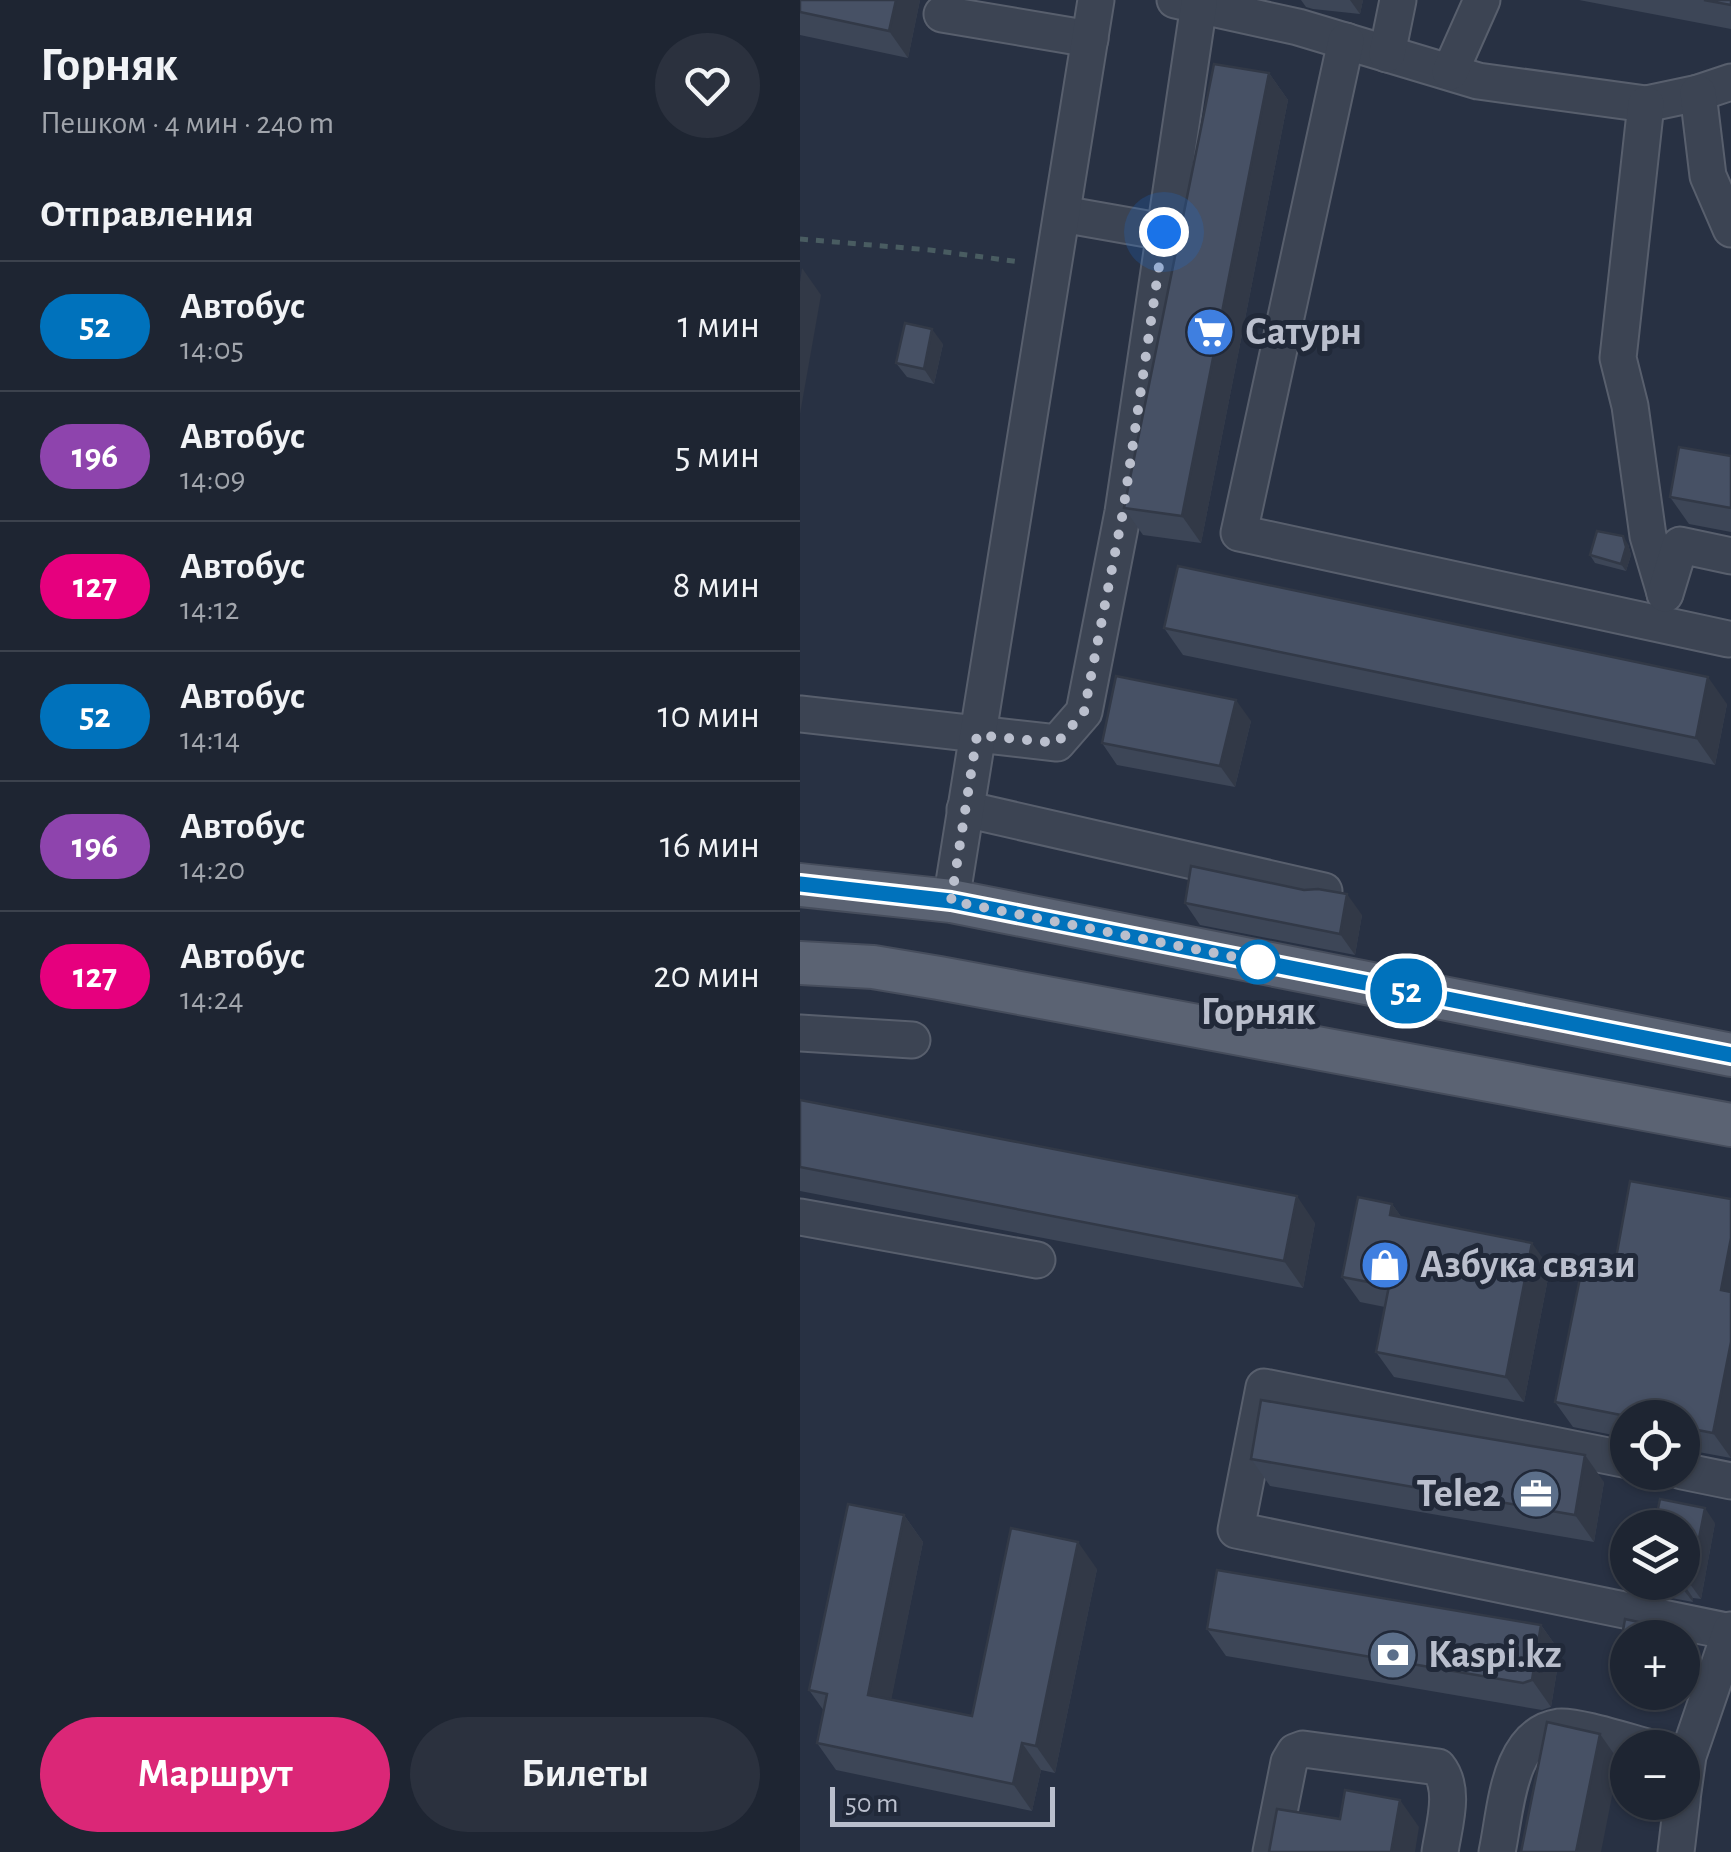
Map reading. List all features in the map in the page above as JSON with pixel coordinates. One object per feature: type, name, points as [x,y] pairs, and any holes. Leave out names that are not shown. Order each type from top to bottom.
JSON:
[{"type":"main road","points":[[800,884],[951,901],[1731,1055]]},
{"type":"main road","points":[[800,963],[874,967],[939,978],[1731,1125]]},
{"type":"street","points":[[951,901],[1096,0]]},
{"type":"street","points":[[1387,54],[1398,0]]},
{"type":"street","points":[[1450,72],[1482,0]]},
{"type":"street","points":[[800,714],[1057,743],[1084,712],[1123,512],[1164,232],[1187,2],[1346,41],[1478,80],[1646,104],[1715,88],[1708,176],[1727,209]]},
{"type":"street","points":[[942,14],[1090,39]]},
{"type":"street","points":[[1346,41],[1239,533],[1660,608],[1728,639]]},
{"type":"street","points":[[1646,104],[1618,358],[1630,406],[1660,608]]},
{"type":"street","points":[[1062,214],[1164,232]]},
{"type":"street","points":[[1660,608],[1680,545],[1731,556]]},
{"type":"street","points":[[965,809],[1324,891]]},
{"type":"street","points":[[800,1033],[912,1040]]},
{"type":"street","points":[[800,1217],[1036,1260]]},
{"type":"street","points":[[1610,1456],[1264,1388],[1236,1530],[1731,1631],[1695,1730]]},
{"type":"street","points":[[1700,1475],[1731,1481]]},
{"type":"street","points":[[1497,1852],[1516,1763],[1533,1737],[1561,1727],[1610,1738]]},
{"type":"street","points":[[1271,1852],[1289,1762],[1295,1752],[1304,1749],[1438,1766],[1448,1789],[1440,1852]]},
{"type":"street","points":[[1676,1852],[1680,1820]]},
{"type":"path","points":[[800,239],[1053,266]]},
{"type":"building","points":[[800,0],[896,0],[889,31],[800,12]]},
{"type":"building","points":[[1704,0],[1731,0],[1731,5]]},
{"type":"building","points":[[1214,64],[1269,73],[1182,516],[1124,508]]},
{"type":"building","points":[[905,323],[932,329],[924,369],[896,363]]},
{"type":"building","points":[[1679,447],[1731,456],[1731,508],[1670,497]]},
{"type":"building","points":[[1597,531],[1623,536],[1626,547],[1621,564],[1590,555]]},
{"type":"building","points":[[1178,566],[1708,677],[1696,738],[1164,628]]},
{"type":"building","points":[[1116,676],[1236,700],[1220,766],[1102,743]]},
{"type":"building","points":[[1191,866],[1304,890],[1347,894],[1340,934],[1185,903]]},
{"type":"building","points":[[800,1100],[1297,1196],[1284,1261],[800,1167]]},
{"type":"building","points":[[1630,1181],[1731,1199],[1731,1238],[1721,1290],[1731,1292],[1731,1342],[1713,1433],[1700,1430],[1700,1400],[1610,1400],[1610,1413],[1555,1402],[1583,1263],[1614,1269]]},
{"type":"building","points":[[1358,1197],[1392,1204],[1390,1215],[1532,1243],[1506,1377],[1376,1352],[1389,1286],[1342,1277]]},
{"type":"building","points":[[1261,1400],[1585,1455],[1575,1515],[1251,1459]]},
{"type":"building","points":[[1660,1499],[1705,1508],[1700,1533],[1700,1510],[1658,1510]]},
{"type":"building","points":[[848,1504],[904,1515],[868,1695],[972,1716],[1011,1528],[1078,1542],[1036,1746],[1022,1743],[1013,1784],[817,1743],[827,1694],[809,1690]]},
{"type":"building","points":[[1217,1570],[1541,1625],[1532,1680],[1523,1683],[1207,1629]]},
{"type":"building","points":[[1547,1722],[1600,1734],[1576,1852],[1521,1852]]},
{"type":"building","points":[[1345,1790],[1400,1800],[1391,1852],[1269,1852],[1277,1809],[1340,1819]]},
{"type":"bus line","name":"52","points":[[800,884],[951,901],[1731,1055]]},
{"type":"place","name":"Сатурн","points":[[1210,332]]},
{"type":"place","name":"Горняк","points":[[1258,962]]},
{"type":"place","name":"Азбука связи","points":[[1385,1265]]},
{"type":"place","name":"Tele2","points":[[1536,1494]]},
{"type":"place","name":"Kaspi.kz","points":[[1393,1655]]},
{"type":"route","points":[[1164,232],[1123,512],[1084,712],[1057,743],[977,735],[951,901],[1265,963],[1258,962]]}]
